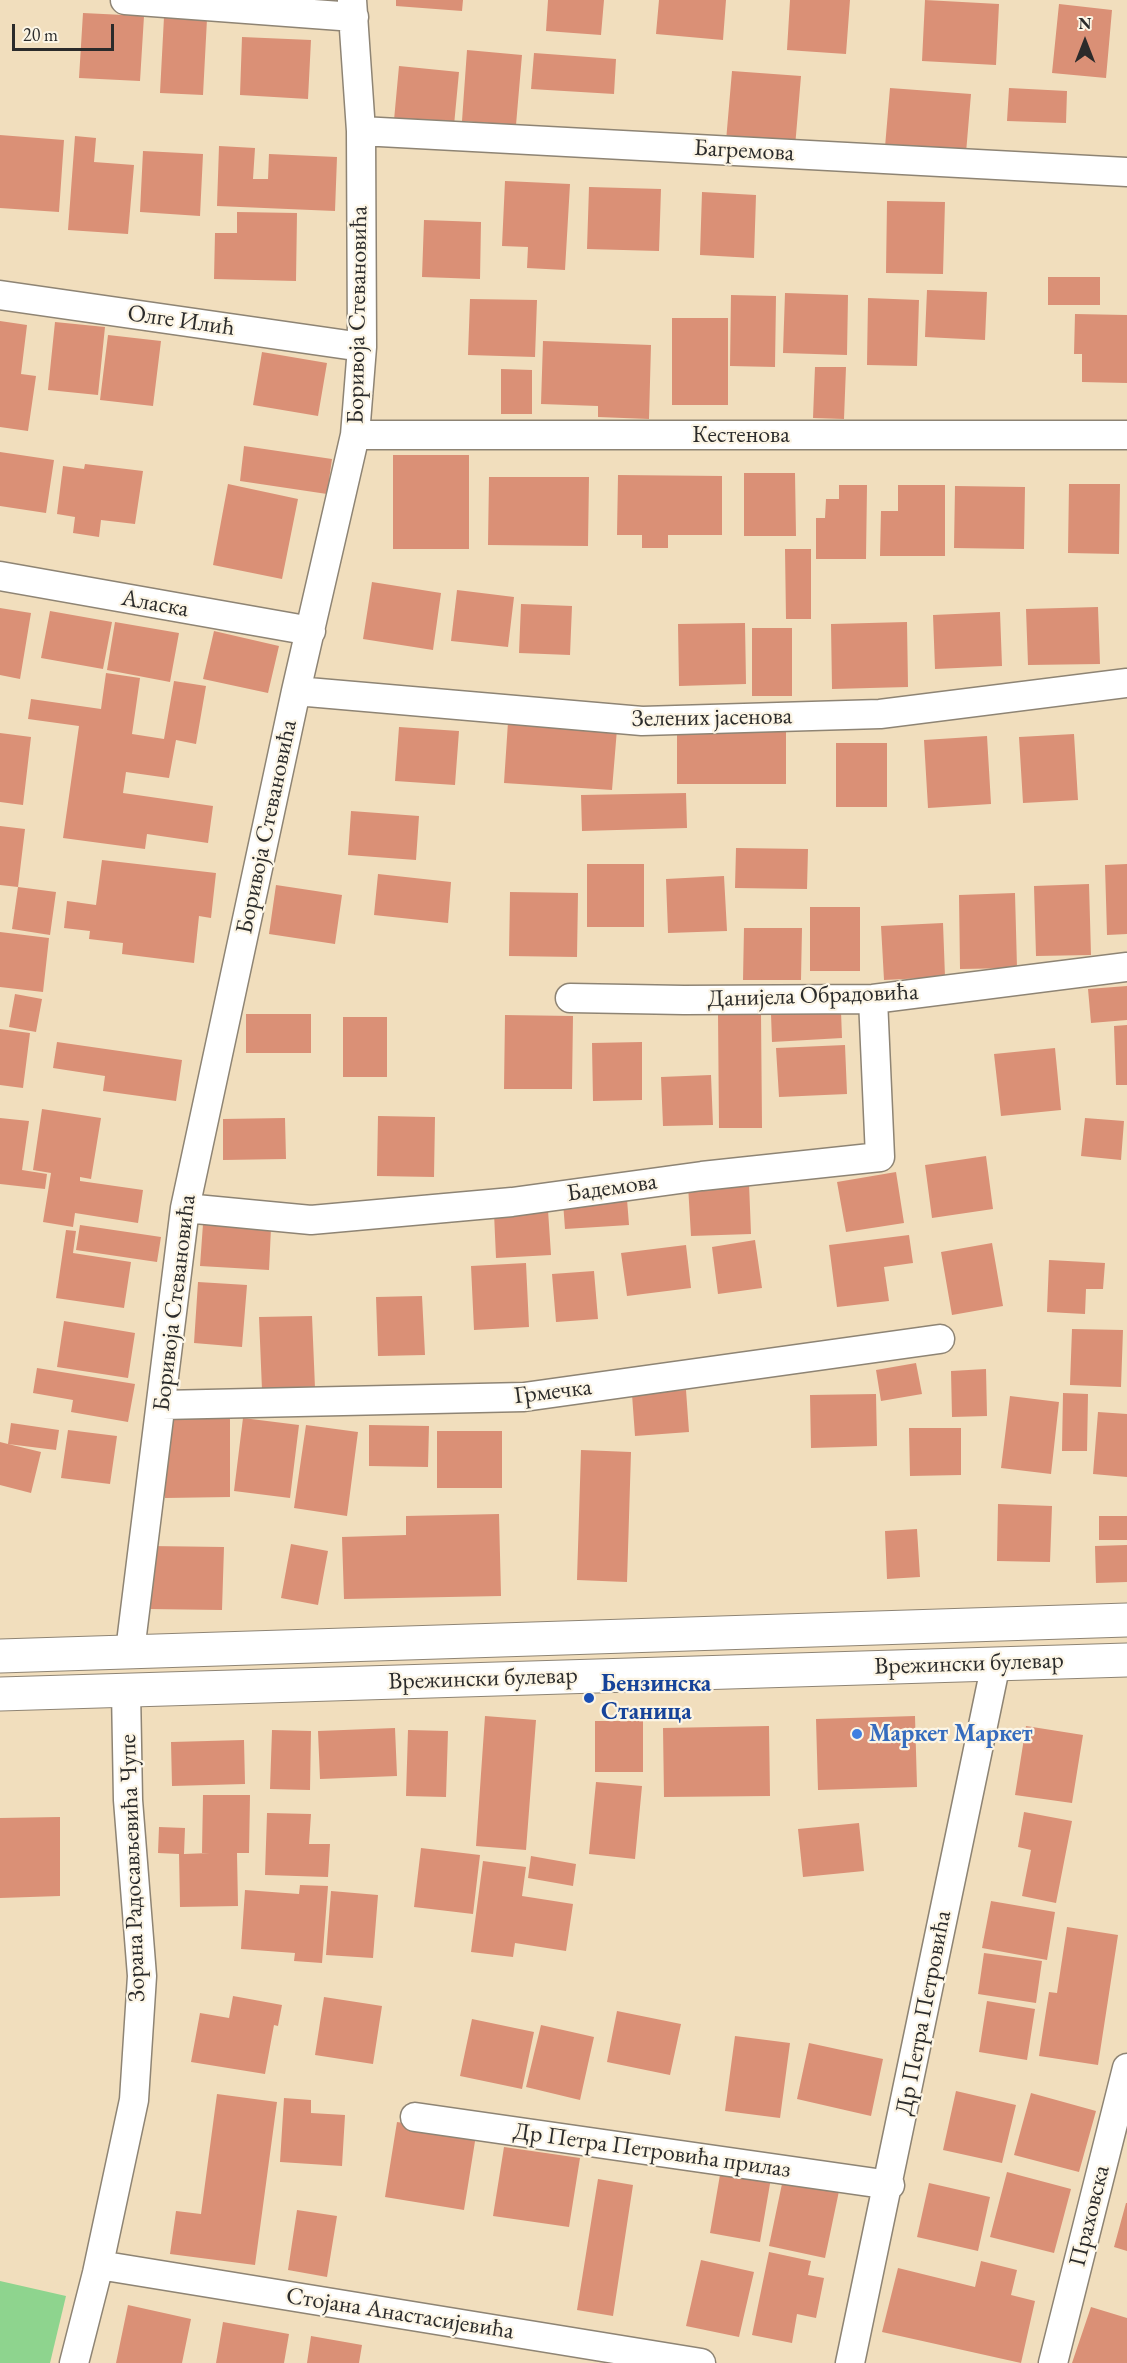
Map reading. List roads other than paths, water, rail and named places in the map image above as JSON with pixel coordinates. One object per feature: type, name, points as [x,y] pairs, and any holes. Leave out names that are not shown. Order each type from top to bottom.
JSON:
[{"type":"main road","name":"Врежински булевар","points":[[0,1656],[1127,1620]]},
{"type":"main road","name":"Врежински булевар","points":[[0,1694],[1127,1660]]},
{"type":"street","points":[[124,0],[353,9]]},
{"type":"street","name":"Боривоја Стевановића","points":[[130,1652],[130,1632],[162,1405],[185,1208],[296,691],[356,435],[362,347],[361,131],[353,9]]},
{"type":"street","name":"Багремова","points":[[361,131],[1127,171]]},
{"type":"street","name":"Олге Илић","points":[[0,296],[362,347]]},
{"type":"street","name":"Кестенова","points":[[356,435],[1127,435]]},
{"type":"street","name":"Аласка","points":[[0,576],[311,632]]},
{"type":"street","name":"Зелених јасенова","points":[[296,691],[642,721],[880,714],[1127,683]]},
{"type":"street","name":"Данијела Обрадовића","points":[[570,998],[873,999],[1127,967]]},
{"type":"street","name":"Бадемова","points":[[185,1208],[311,1220],[512,1202],[702,1176],[880,1157],[873,999]]},
{"type":"street","name":"Грмечка","points":[[162,1405],[524,1397],[940,1340]]},
{"type":"street","name":"Др Петра Петровића","points":[[850,2363],[890,2185],[996,1663]]},
{"type":"street","name":"Зорана Радосављевића Чупе","points":[[74,2363],[99,2265],[134,2100],[142,1976],[129,1800],[126,1690]]},
{"type":"street","name":"Праховска","points":[[1053,2363],[1127,2068]]},
{"type":"street","name":"Др Петра Петровића прилаз","points":[[415,2117],[890,2185]]},
{"type":"street","name":"Стојана Анастасијевића","points":[[99,2265],[701,2363]]},
{"type":"place","name":"Бензинска Станица","points":[[589,1698]]},
{"type":"place","name":"Маркет Маркет","points":[[857,1734]]}]
